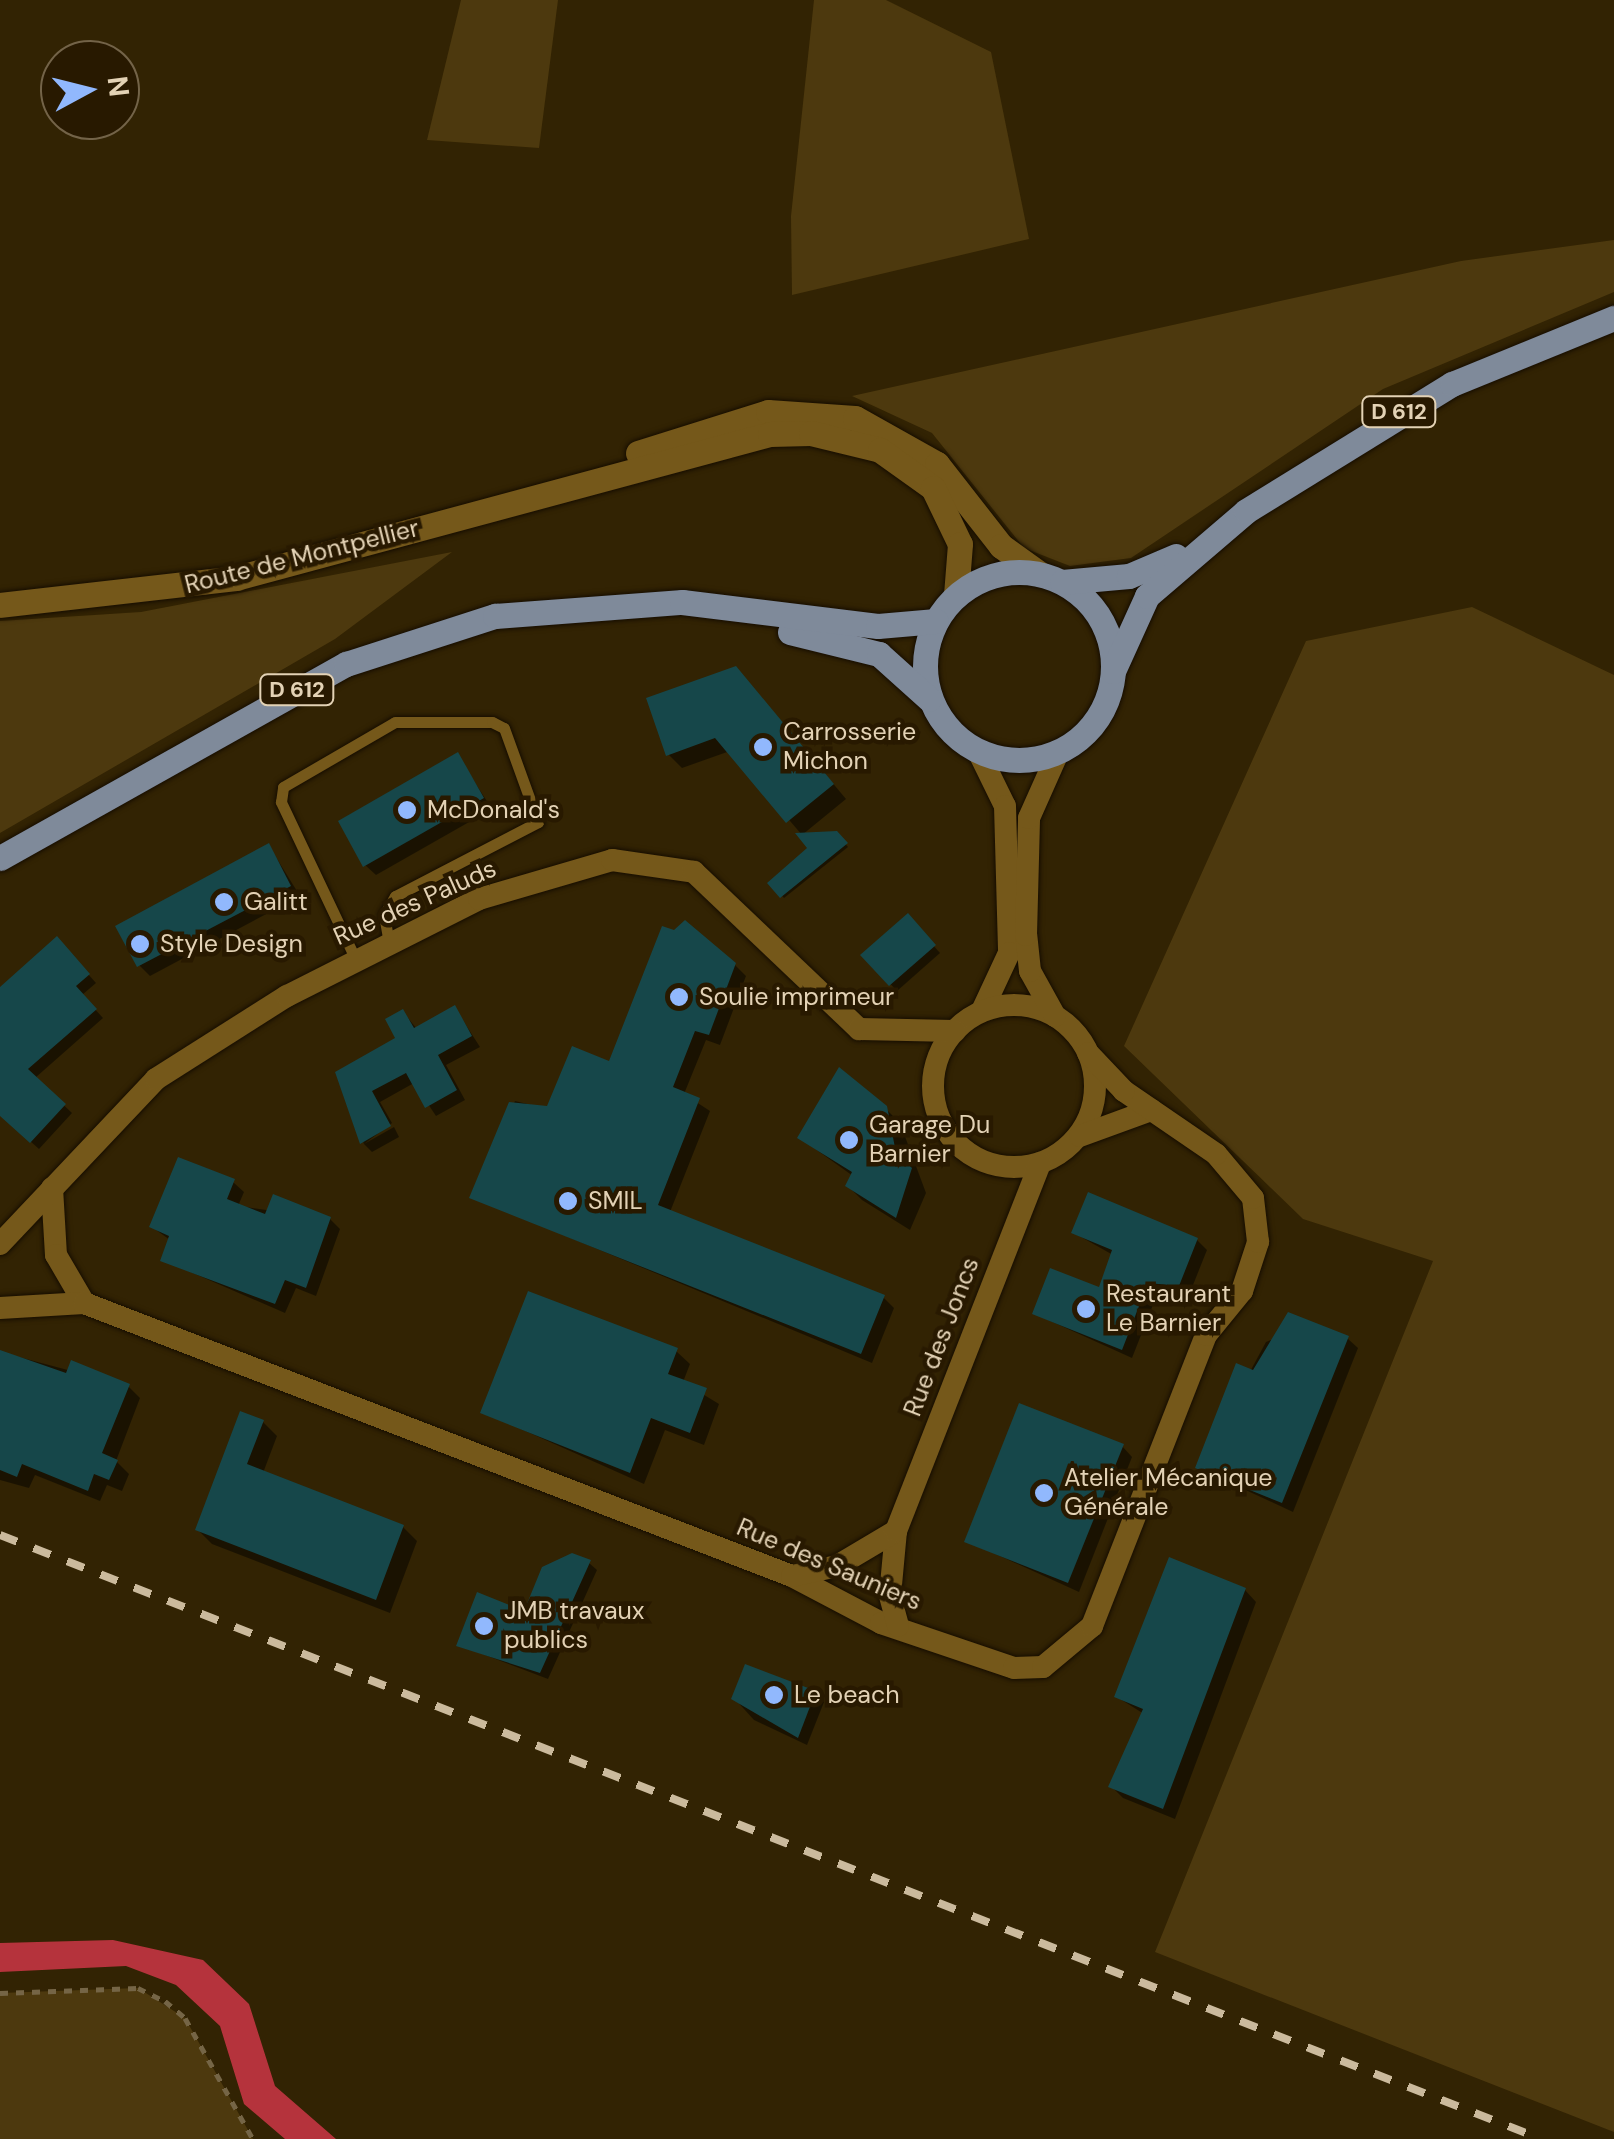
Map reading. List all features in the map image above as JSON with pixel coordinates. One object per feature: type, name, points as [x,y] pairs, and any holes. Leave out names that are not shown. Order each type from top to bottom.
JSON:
[{"type":"main road","name":"D 612","points":[[1051,578],[1130,576],[1202,542],[1374,426],[1614,318]]},
{"type":"main road","points":[[483,508],[722,423],[812,410],[914,446],[1000,546],[1051,578],[1100,619],[1113,671],[1100,714],[1058,752],[1018,761],[978,751],[932,704],[924,671],[936,621],[956,595],[1005,572],[1051,578]]},
{"type":"main road","points":[[483,508],[770,434],[812,433],[880,450],[933,488],[960,544],[956,595]]},
{"type":"main road","name":"Route de Montpellier","points":[[0,605],[236,578],[483,508]]},
{"type":"main road","name":"D 612","points":[[1113,671],[1147,596],[1202,542]]},
{"type":"main road","name":"D 612","points":[[0,858],[346,664],[495,616],[622,604],[878,626],[936,621]]},
{"type":"main road","name":"D 612","points":[[622,604],[850,644],[900,668],[932,704]]},
{"type":"street","points":[[978,751],[1005,806],[1009,953],[982,1011]]},
{"type":"street","points":[[1058,752],[1029,818],[1026,935],[1030,971],[1055,1016],[1088,1052],[1096,1088],[1077,1138]]},
{"type":"street","name":"Rue des Paluds","points":[[0,1244],[156,1079],[355,958],[479,900],[648,858],[694,872],[729,897],[859,1028],[955,1031]]},
{"type":"street","points":[[1055,1016],[1019,1005],[982,1011],[955,1031],[933,1084],[952,1138],[982,1161],[1040,1164],[1077,1138],[1151,1110]]},
{"type":"street","name":"Rue des Sauniers","points":[[0,1308],[84,1302],[792,1576],[898,1626],[1026,1669],[1058,1660],[1092,1626],[1206,1336],[1242,1290],[1258,1242],[1258,1212],[1242,1183],[1194,1136],[1151,1110],[1088,1052]]},
{"type":"street","name":"Rue des Joncs","points":[[898,1626],[890,1596],[896,1531],[1040,1164]]},
{"type":"street","points":[[52,1188],[56,1255],[84,1302]]},
{"type":"street","points":[[792,1576],[837,1566],[896,1531]]},
{"type":"lane","points":[[355,958],[281,802],[283,787],[395,722],[454,716],[504,728],[538,822],[395,896],[384,915],[389,942]]},
{"type":"path","points":[[0,1993],[138,1988],[165,2000],[185,2018],[253,2139]]},
{"type":"shaded area","points":[[461,0],[558,0],[539,148],[427,140]]},
{"type":"shaded area","points":[[814,0],[886,0],[991,52],[1029,239],[792,295],[791,216]]},
{"type":"shaded area","points":[[1614,240],[1614,292],[1383,389],[1131,558],[1070,566],[1024,548],[932,433],[852,396],[1461,261]]},
{"type":"shaded area","points":[[452,552],[335,639],[0,833],[0,621],[141,612]]},
{"type":"shaded area","points":[[1472,607],[1614,675],[1614,2132],[1155,1952],[1433,1261],[1303,1219],[1124,1046],[1306,641]]},
{"type":"shaded area","points":[[113,1940],[203,1960],[249,2004],[275,2086],[336,2139],[285,2139],[244,2104],[220,2026],[176,1985],[126,1966],[0,1972],[0,1943]]},
{"type":"shaded area","points":[[138,1988],[185,2018],[253,2139],[0,2139],[0,1993]]},
{"type":"building","name":"Carrosserie Michon","points":[[736,666],[834,784],[786,823],[715,738],[666,756],[646,698]]},
{"type":"building","name":"McDonald's","points":[[458,752],[484,798],[363,867],[338,821]]},
{"type":"building","points":[[837,831],[848,843],[780,898],[767,883],[807,848],[795,833]]},
{"type":"building","points":[[269,843],[291,886],[137,967],[115,926]]},
{"type":"building","points":[[908,913],[936,945],[889,986],[860,955]]},
{"type":"building","name":"SMIL","points":[[685,920],[736,963],[709,1035],[695,1031],[673,1087],[700,1098],[658,1205],[885,1295],[861,1354],[469,1198],[509,1102],[547,1106],[572,1046],[609,1061],[662,926],[674,930]]},
{"type":"building","points":[[57,936],[90,974],[76,986],[97,1009],[28,1069],[66,1104],[30,1143],[0,1116],[0,987]]},
{"type":"building","points":[[455,1005],[472,1036],[438,1055],[457,1090],[425,1108],[406,1073],[372,1091],[391,1126],[360,1144],[335,1072],[395,1038],[385,1019],[403,1009],[414,1028]]},
{"type":"building","name":"Garage Du Barnier","points":[[839,1067],[887,1106],[896,1153],[912,1168],[896,1218],[845,1186],[852,1172],[797,1138]]},
{"type":"building","points":[[178,1157],[235,1179],[227,1199],[265,1214],[273,1194],[331,1217],[306,1288],[285,1280],[275,1304],[160,1261],[169,1236],[149,1227]]},
{"type":"building","points":[[1088,1192],[1198,1238],[1179,1286],[1148,1283],[1122,1350],[1032,1314],[1050,1268],[1099,1287],[1112,1250],[1071,1233]]},
{"type":"building","points":[[528,1291],[678,1348],[668,1374],[707,1388],[690,1433],[651,1418],[630,1473],[480,1413]]},
{"type":"building","points":[[1288,1312],[1349,1336],[1282,1503],[1195,1468],[1236,1363],[1253,1370]]},
{"type":"building","points":[[0,1350],[66,1373],[71,1360],[130,1384],[102,1453],[118,1460],[109,1480],[94,1474],[88,1491],[22,1464],[17,1477],[0,1470]]},
{"type":"building","name":"Atelier Mécanique Générale","points":[[1019,1403],[1124,1444],[1068,1583],[964,1542]]},
{"type":"building","points":[[240,1411],[264,1420],[247,1464],[404,1525],[376,1600],[195,1530]]},
{"type":"building","points":[[572,1553],[591,1560],[540,1673],[456,1646],[477,1592],[524,1611],[542,1567]]},
{"type":"building","points":[[1169,1557],[1246,1588],[1163,1809],[1108,1787],[1143,1709],[1114,1697]]},
{"type":"building","name":"Le beach","points":[[745,1664],[816,1691],[798,1738],[731,1699]]},
{"type":"railway","points":[[0,1535],[1541,2139]]},
{"type":"place","name":"Carrosserie Michon","points":[[763,747]]},
{"type":"place","name":"McDonald's","points":[[407,810]]},
{"type":"place","name":"Galitt","points":[[224,902]]},
{"type":"place","name":"Style Design","points":[[140,944]]},
{"type":"place","name":"Soulie imprimeur","points":[[679,997]]},
{"type":"place","name":"Garage Du Barnier","points":[[849,1140]]},
{"type":"place","name":"SMIL","points":[[568,1201]]},
{"type":"place","name":"Restaurant Le Barnier","points":[[1086,1309]]},
{"type":"place","name":"Atelier Mécanique Générale","points":[[1044,1493]]},
{"type":"place","name":"JMB travaux publics","points":[[484,1626]]},
{"type":"place","name":"Le beach","points":[[774,1695]]}]
